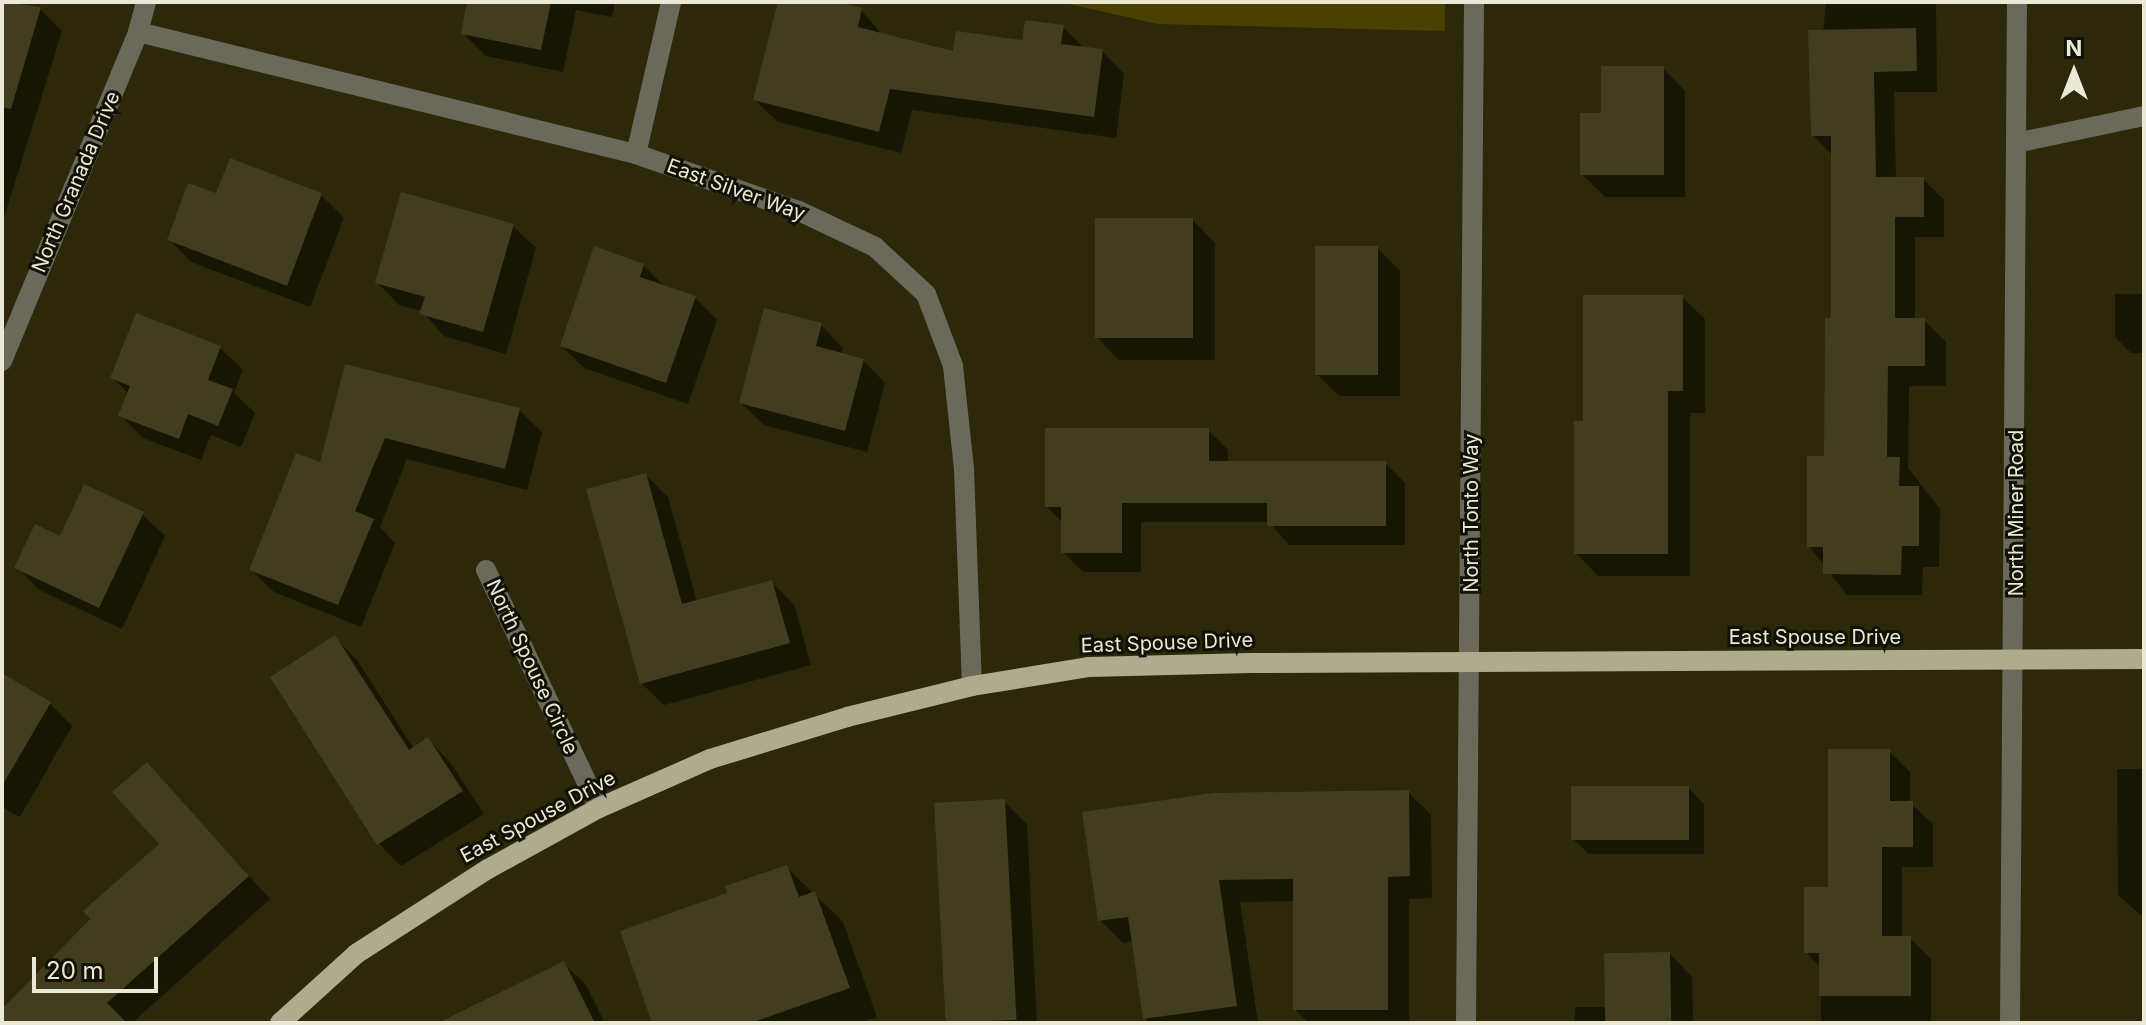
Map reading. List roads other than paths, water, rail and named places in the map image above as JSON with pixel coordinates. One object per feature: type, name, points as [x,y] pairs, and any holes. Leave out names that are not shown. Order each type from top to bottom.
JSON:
[{"type":"main road","name":"East Spouse Drive","points":[[280,1023],[356,954],[488,869],[599,808],[710,759],[847,717],[972,686],[1089,667],[2144,659]]},
{"type":"street","name":"North Granada Drive","points":[[2,361],[138,32],[146,2]]},
{"type":"street","points":[[636,154],[671,2]]},
{"type":"street","name":"North Tonto Way","points":[[1466,1023],[1474,2]]},
{"type":"street","name":"North Miner Road","points":[[2010,1023],[2015,660],[2017,2]]},
{"type":"street","name":"East Silver Way","points":[[138,32],[636,154],[799,211],[875,247],[926,294],[953,366],[964,469],[972,686]]},
{"type":"street","points":[[2016,143],[2144,116]]},
{"type":"street","name":"North Spouse Circle","points":[[486,570],[599,808]]}]
